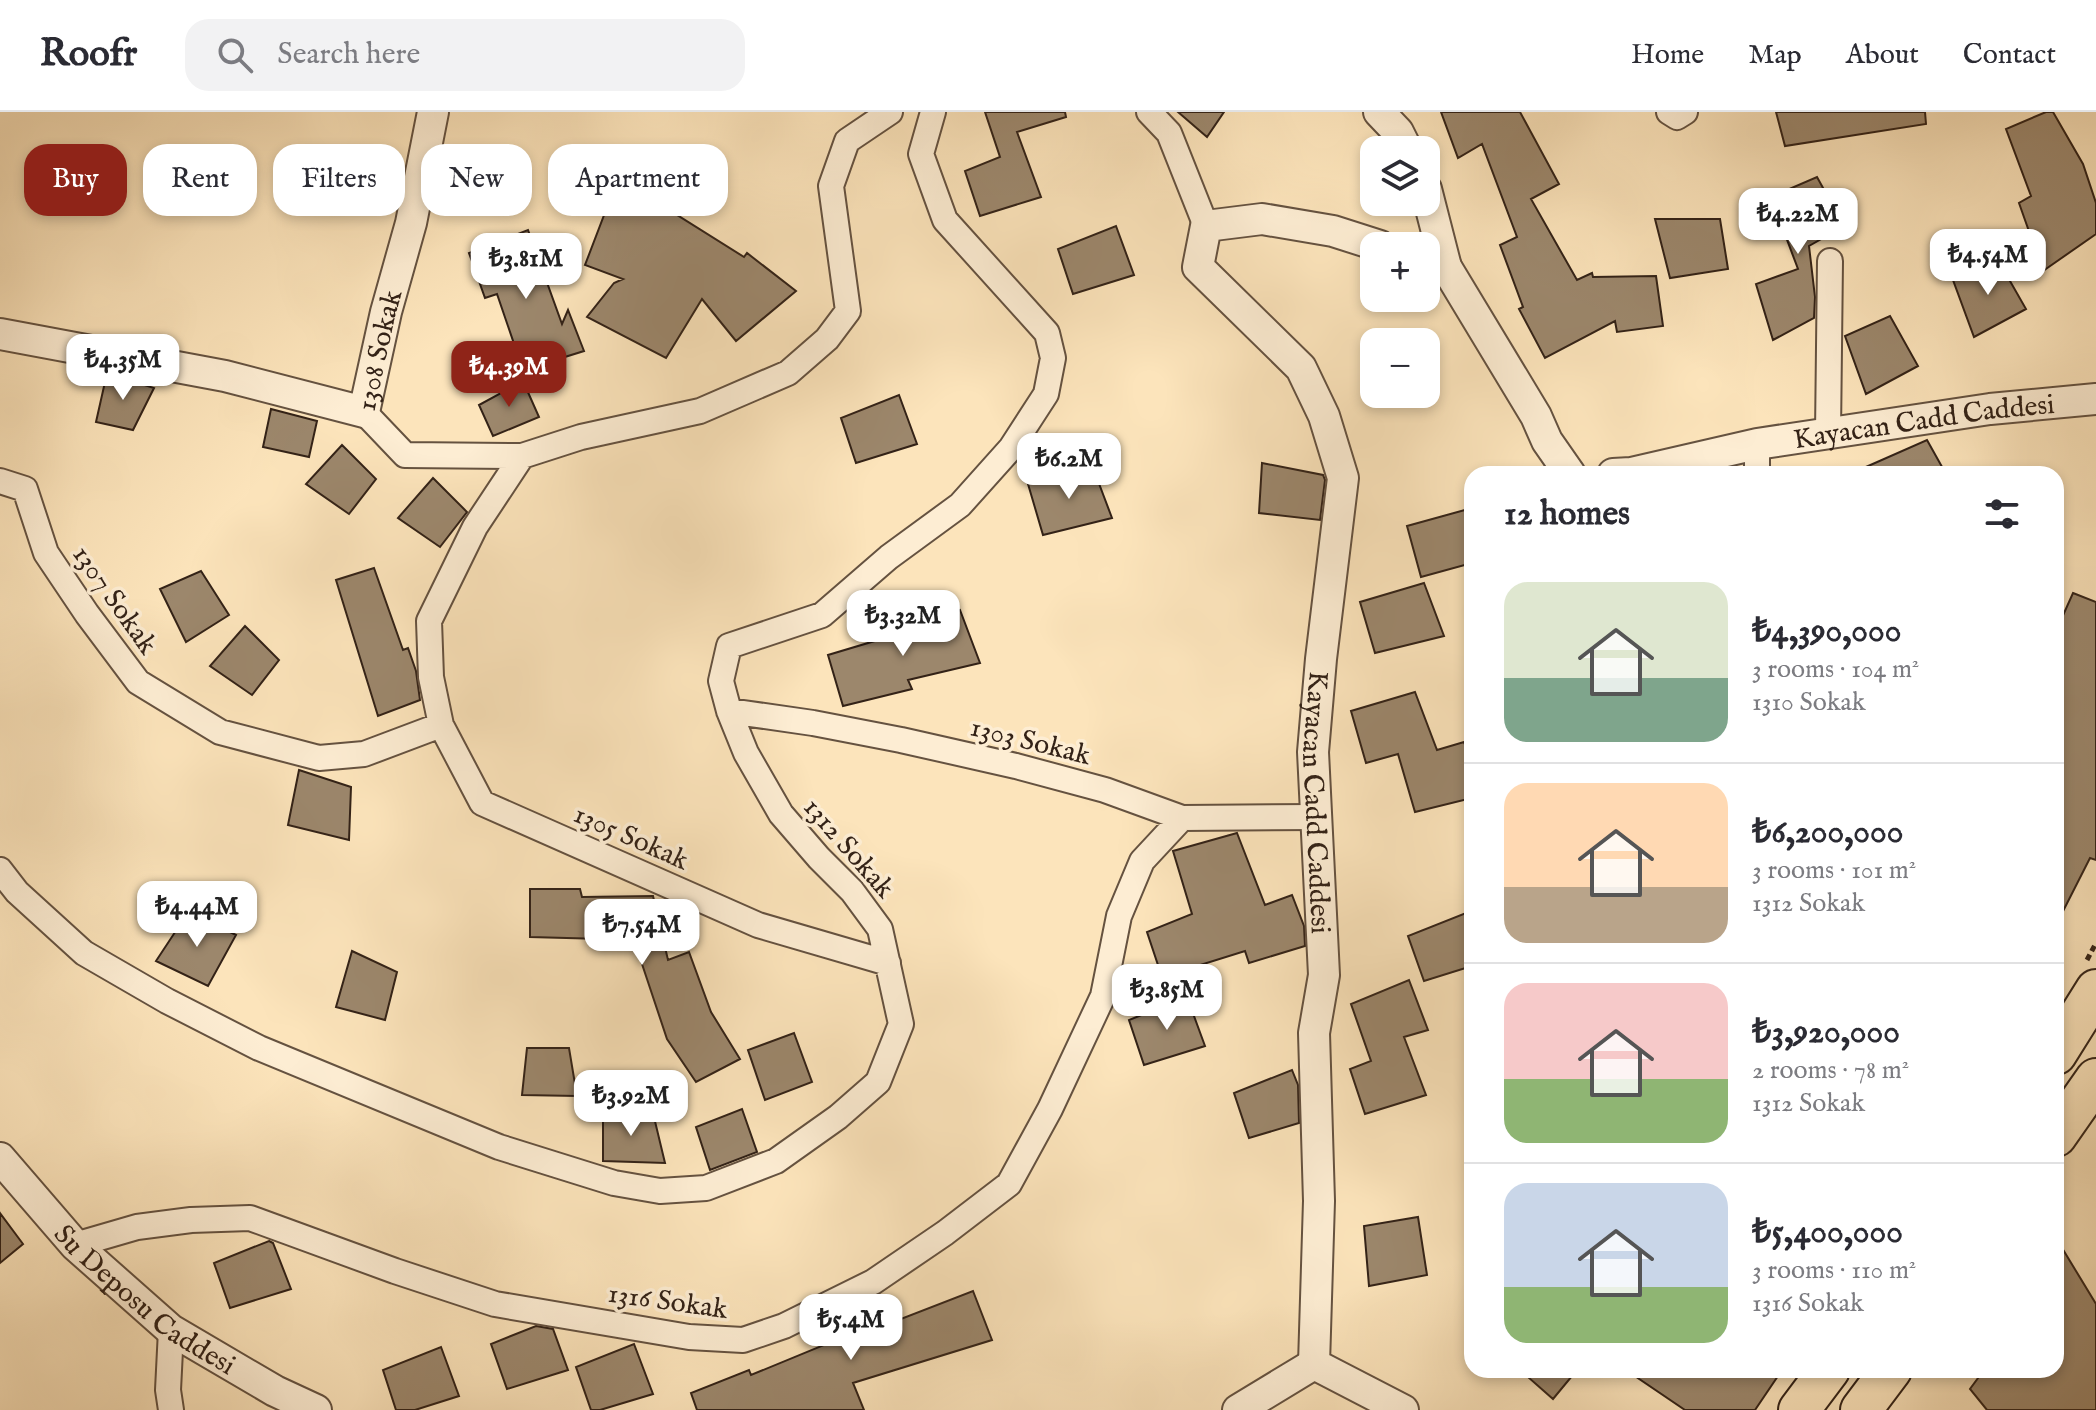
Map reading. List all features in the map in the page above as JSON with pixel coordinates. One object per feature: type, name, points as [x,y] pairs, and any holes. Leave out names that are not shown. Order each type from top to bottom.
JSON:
[{"type":"highway","points":[[2064,1041],[2096,990]]},
{"type":"highway","points":[[2064,1125],[2096,1079]]},
{"type":"highway","points":[[1799,1410],[1823,1378]]},
{"type":"highway","points":[[1861,1410],[1885,1378]]},
{"type":"street","name":"1308 Sokak","points":[[0,334],[225,376],[364,412],[386,312],[411,223],[433,112]]},
{"type":"street","points":[[364,412],[405,455],[522,456],[581,437],[700,411],[788,373],[827,339],[848,311],[831,186],[847,141],[890,112]]},
{"type":"street","name":"1312 Sokak","points":[[0,870],[17,892],[84,953],[167,1001],[259,1048],[499,1147],[614,1183],[660,1191],[706,1188],[776,1161],[838,1117],[878,1082],[901,1024],[880,929],[852,891],[781,814],[746,753],[721,681],[729,646],[822,615],[889,557],[960,505],[1011,448],[1046,394],[1053,358],[1047,333],[945,220],[921,154],[933,112]]},
{"type":"street","points":[[1149,112],[1169,133],[1206,226],[1262,219],[1333,231],[1360,240]]},
{"type":"street","points":[[1379,112],[1400,136]]},
{"type":"street","points":[[1669,112],[1677,117],[1685,112]]},
{"type":"street","name":"Kayacan Cadd Caddesi","points":[[1206,226],[1198,267],[1301,368],[1324,416],[1343,478],[1313,752],[1324,975],[1314,1033],[1319,1201],[1314,1364]]},
{"type":"street","points":[[1828,433],[1830,261]]},
{"type":"street","points":[[1440,270],[1536,416],[1547,441],[1564,466]]},
{"type":"street","name":"Kayacan Cadd Caddesi","points":[[1661,466],[1757,444],[1828,433],[1990,409],[2096,399]]},
{"type":"street","points":[[1757,444],[1757,466]]},
{"type":"street","points":[[441,725],[431,677],[429,621],[475,527],[522,456]]},
{"type":"street","name":"1307 Sokak","points":[[0,481],[25,489],[46,553],[138,682],[220,732],[319,758],[364,754],[441,725]]},
{"type":"street","name":"1303 Sokak","points":[[729,711],[813,723],[987,760],[1105,790],[1182,818],[1317,817]]},
{"type":"street","name":"1305 Sokak","points":[[441,725],[482,803],[758,925],[888,963]]},
{"type":"street","name":"1316 Sokak","points":[[75,1245],[137,1227],[191,1220],[250,1218],[495,1304],[689,1337],[743,1340],[784,1326],[873,1282],[1009,1184],[1050,1109],[1103,996],[1119,916],[1142,861],[1182,818]]},
{"type":"street","name":"Su Deposu Caddesi","points":[[0,1158],[75,1245],[171,1330],[275,1391],[316,1410]]},
{"type":"street","points":[[171,1330],[168,1390],[171,1410]]},
{"type":"street","points":[[1238,1410],[1314,1364],[1403,1410]]},
{"type":"building","points":[[985,112],[1065,112],[1066,117],[1017,132],[1041,197],[980,216],[965,171],[1000,157]]},
{"type":"building","points":[[1178,112],[1224,112],[1207,137]]},
{"type":"building","points":[[1441,112],[1520,112],[1559,184],[1531,199],[1577,280],[1592,273],[1593,277],[1656,276],[1663,326],[1617,332],[1615,321],[1545,358],[1519,309],[1523,307],[1500,245],[1517,237],[1482,144],[1458,158]]},
{"type":"building","points":[[1776,112],[1925,112],[1926,124],[1785,146]]},
{"type":"building","points":[[2053,112],[2083,164],[2096,203],[2096,234],[2043,271],[2019,203],[2031,196],[2006,129]]},
{"type":"building","points":[[1817,177],[1844,226],[1809,246],[1815,297],[1814,318],[1773,340],[1756,284],[1798,269],[1771,197]]},
{"type":"building","points":[[604,216],[679,216],[744,257],[747,253],[796,291],[736,341],[702,299],[666,358],[587,317],[614,283],[623,279],[585,265]]},
{"type":"building","points":[[1655,219],[1720,219],[1728,269],[1670,278]]},
{"type":"building","points":[[1116,226],[1134,275],[1073,294],[1058,249]]},
{"type":"building","points":[[528,230],[562,324],[568,310],[584,351],[523,370],[497,294],[485,298],[469,253]]},
{"type":"building","points":[[1998,260],[2026,309],[1974,337],[1953,280]]},
{"type":"building","points":[[1890,316],[1918,366],[1866,394],[1845,336]]},
{"type":"building","points":[[107,373],[154,388],[133,430],[96,422]]},
{"type":"building","points":[[523,381],[539,417],[493,436],[479,405]]},
{"type":"building","points":[[899,395],[917,444],[856,463],[841,418]]},
{"type":"building","points":[[271,409],[317,421],[309,457],[263,447]]},
{"type":"building","points":[[1927,440],[1942,466],[1868,466]]},
{"type":"building","points":[[342,445],[376,479],[349,514],[306,484]]},
{"type":"building","points":[[1262,463],[1323,475],[1320,520],[1259,513]]},
{"type":"building","points":[[1092,465],[1112,518],[1043,535],[1028,484]]},
{"type":"building","points":[[433,478],[467,512],[440,547],[398,518]]},
{"type":"building","points":[[1464,510],[1464,565],[1421,577],[1407,526]]},
{"type":"building","points":[[374,568],[403,650],[408,648],[416,671],[420,700],[378,716],[336,580]]},
{"type":"building","points":[[201,571],[229,615],[186,642],[160,589]]},
{"type":"building","points":[[1424,583],[1444,636],[1375,653],[1360,602]]},
{"type":"building","points":[[2073,593],[2096,602],[2096,860],[2090,858],[2064,909],[2064,613]]},
{"type":"building","points":[[960,610],[980,663],[908,680],[912,689],[843,706],[828,655],[898,634],[896,629]]},
{"type":"building","points":[[245,626],[279,660],[252,695],[210,666]]},
{"type":"building","points":[[1415,692],[1437,750],[1464,742],[1464,800],[1415,812],[1398,754],[1366,763],[1351,711]]},
{"type":"building","points":[[299,770],[351,787],[349,840],[288,825]]},
{"type":"building","points":[[1237,833],[1265,905],[1292,895],[1304,926],[1305,946],[1249,963],[1245,951],[1162,977],[1147,932],[1192,914],[1173,851]]},
{"type":"building","points":[[530,889],[580,889],[582,897],[653,896],[668,960],[689,952],[711,1012],[740,1059],[696,1082],[667,1039],[634,940],[603,944],[603,939],[530,937]]},
{"type":"building","points":[[189,911],[236,935],[208,986],[156,961]]},
{"type":"building","points":[[1464,914],[1464,968],[1424,981],[1408,936]]},
{"type":"building","points":[[352,951],[397,972],[385,1020],[336,1007]]},
{"type":"building","points":[[1409,980],[1428,1030],[1404,1037],[1426,1095],[1365,1114],[1350,1069],[1371,1061],[1351,1004]]},
{"type":"building","points":[[1187,997],[1205,1046],[1144,1065],[1129,1020]]},
{"type":"building","points":[[794,1033],[812,1082],[765,1100],[748,1050]]},
{"type":"building","points":[[527,1048],[569,1048],[577,1096],[522,1095]]},
{"type":"building","points":[[1292,1070],[1298,1085],[1299,1123],[1249,1138],[1234,1093]]},
{"type":"building","points":[[742,1109],[757,1152],[710,1170],[696,1127]]},
{"type":"building","points":[[603,1113],[653,1113],[665,1163],[603,1161]]},
{"type":"building","points":[[0,1213],[23,1244],[0,1263]]},
{"type":"building","points":[[1418,1217],[1427,1275],[1369,1286],[1364,1226]]},
{"type":"building","points":[[269,1241],[273,1243],[291,1289],[230,1308],[214,1263]]},
{"type":"building","points":[[2064,1251],[2096,1304],[2096,1410],[1987,1410],[1970,1389],[1978,1378],[2064,1378]]},
{"type":"building","points":[[973,1291],[992,1340],[853,1383],[864,1410],[697,1410],[691,1393],[749,1370],[751,1375],[899,1314],[901,1319]]},
{"type":"building","points":[[536,1326],[553,1329],[568,1370],[507,1389],[491,1344]]},
{"type":"building","points":[[634,1344],[653,1394],[591,1410],[576,1367]]},
{"type":"building","points":[[441,1347],[459,1396],[415,1410],[396,1410],[383,1370]]},
{"type":"building","points":[[1529,1378],[1570,1378],[1553,1399]]},
{"type":"building","points":[[1638,1378],[1777,1378],[1755,1410],[1685,1410]]}]
